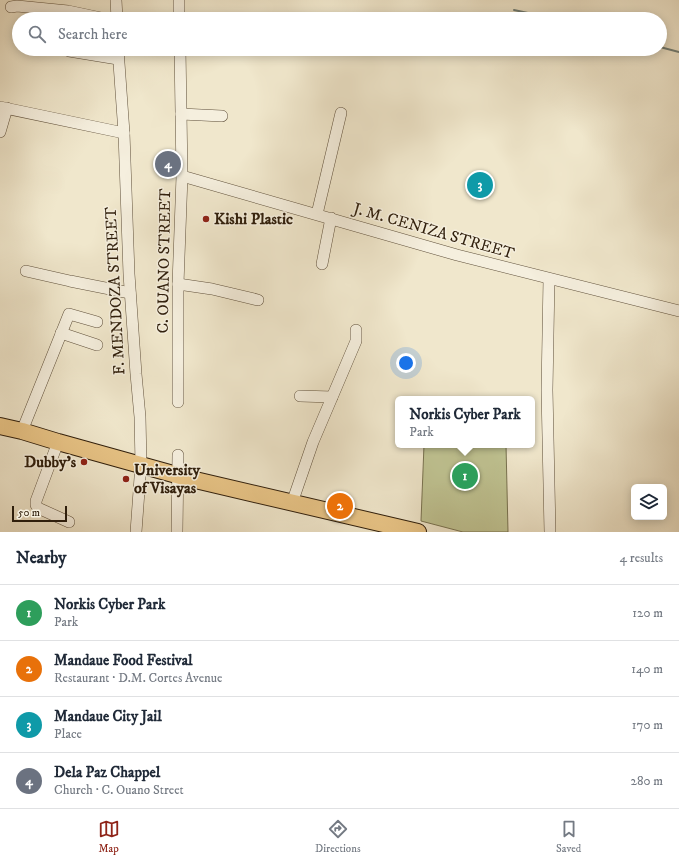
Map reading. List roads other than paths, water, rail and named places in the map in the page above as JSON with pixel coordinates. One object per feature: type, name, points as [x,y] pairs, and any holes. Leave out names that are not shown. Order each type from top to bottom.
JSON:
[{"type":"highway","points":[[0,426],[191,479],[418,532]]},
{"type":"street","points":[[116,0],[117,12]]},
{"type":"street","points":[[179,0],[179,12]]},
{"type":"street","points":[[11,7],[17,6],[73,12]]},
{"type":"street","name":"F. MENDOZA STREET","points":[[118,56],[124,133],[130,292],[140,417],[141,464],[136,532]]},
{"type":"street","name":"C. OUANO STREET","points":[[178,402],[178,284],[182,176],[180,56]]},
{"type":"street","points":[[0,132],[4,108],[124,133]]},
{"type":"street","points":[[317,214],[341,113]]},
{"type":"street","points":[[181,114],[222,116]]},
{"type":"street","name":"J. M. CENIZA STREET","points":[[182,176],[331,218],[436,250],[679,311]]},
{"type":"street","points":[[322,264],[331,218]]},
{"type":"street","points":[[26,271],[130,292]]},
{"type":"street","points":[[549,279],[547,390],[550,532]]},
{"type":"street","points":[[178,284],[212,289],[258,300]]},
{"type":"street","points":[[22,431],[69,314],[97,322]]},
{"type":"street","points":[[292,503],[314,442],[356,341],[356,330]]},
{"type":"street","points":[[61,333],[97,345]]},
{"type":"street","points":[[300,396],[332,397]]},
{"type":"street","points":[[58,442],[36,501],[36,505],[38,508],[69,522]]},
{"type":"street","points":[[177,532],[178,456]]},
{"type":"waterway","points":[[514,10],[523,12]]},
{"type":"waterway","points":[[667,49],[679,52]]},
{"type":"place","name":"Dela Paz Chappel","points":[[168,164]]},
{"type":"place","name":"Mandaue City Jail","points":[[480,185]]},
{"type":"place","name":"Kishi Plastic","points":[[206,219]]},
{"type":"place","name":"Dubby's","points":[[84,462]]},
{"type":"place","name":"Norkis Cyber Park","points":[[465,476]]},
{"type":"place","name":"University of Visayas","points":[[126,479]]},
{"type":"place","name":"Mandaue Food Festival","points":[[340,506]]}]
